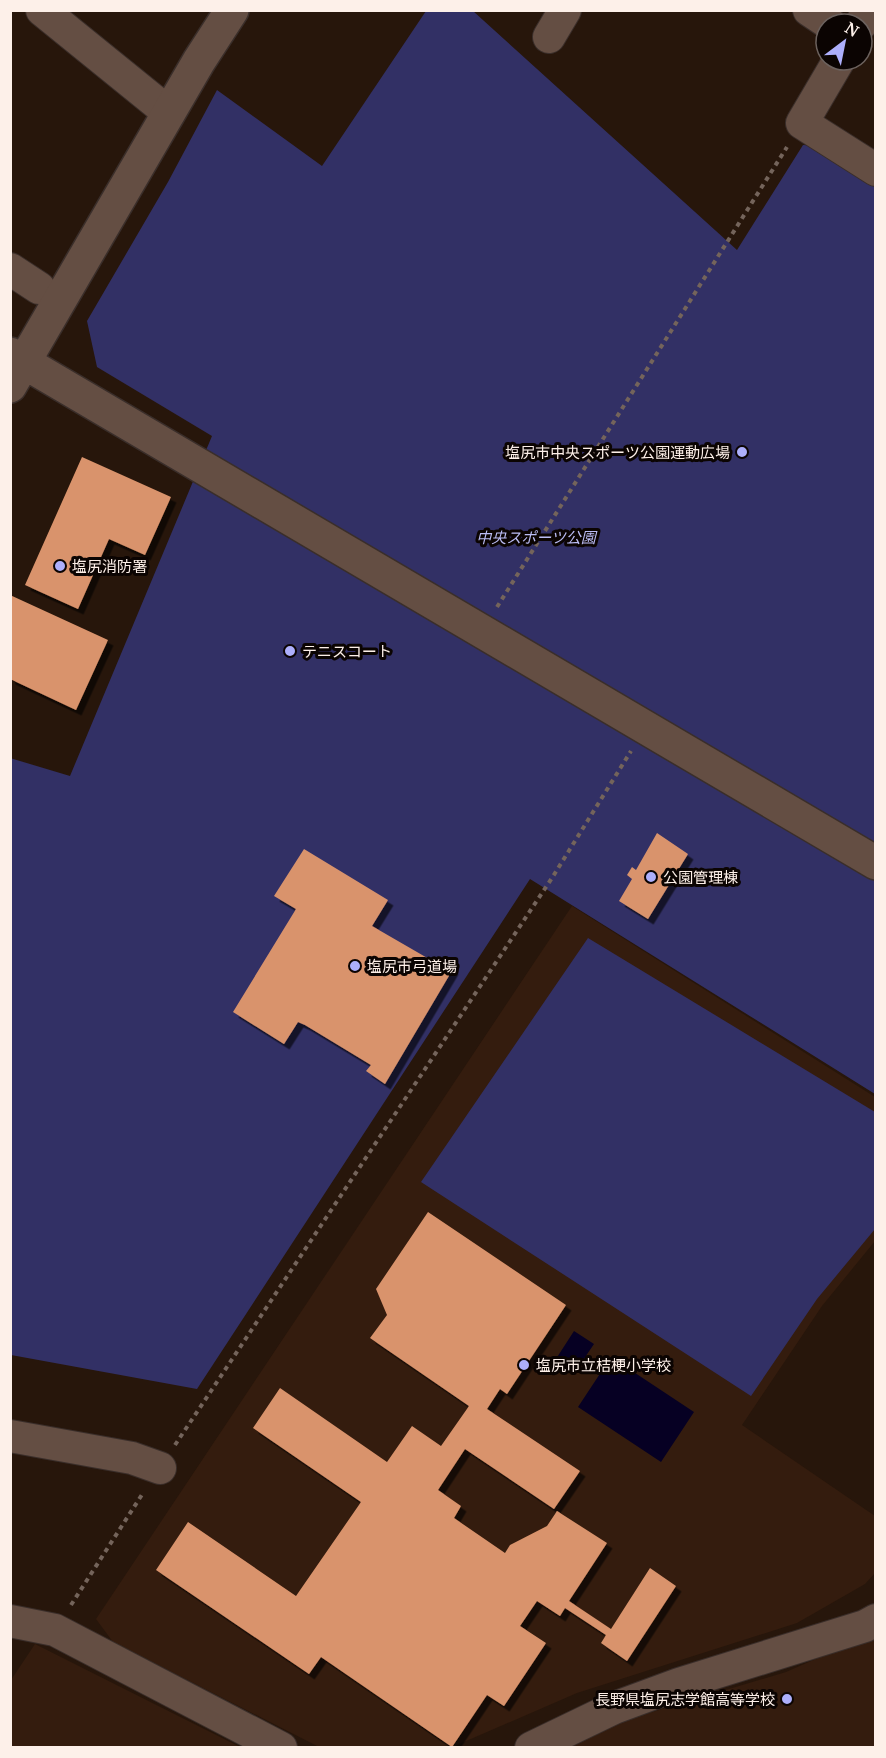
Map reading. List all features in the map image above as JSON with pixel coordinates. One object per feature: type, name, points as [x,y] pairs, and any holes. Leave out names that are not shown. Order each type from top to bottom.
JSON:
[{"type":"street","points":[[42,10],[169,113]]},
{"type":"street","points":[[232,10],[15,368],[876,863]]},
{"type":"street","points":[[549,37],[565,10]]},
{"type":"street","points":[[832,72],[802,123],[876,171]]},
{"type":"street","points":[[10,269],[39,288]]},
{"type":"street","points":[[10,1436],[132,1458],[160,1468]]},
{"type":"street","points":[[531,1748],[614,1708],[679,1684],[865,1626],[876,1620]]},
{"type":"street","points":[[10,1621],[55,1630],[281,1748]]},
{"type":"path","points":[[495,609],[802,123]]},
{"type":"path","points":[[55,1630],[160,1468],[546,888],[631,751]]},
{"type":"shaded area","name":"塩尻市立桔梗小学校","points":[[572,906],[875,1097],[875,1241],[822,1306],[742,1425],[875,1516],[875,1573],[865,1584],[797,1623],[577,1693],[450,1748],[319,1747],[113,1642],[96,1619]]},
{"type":"shaded area","points":[[574,1331],[594,1344],[573,1375],[554,1362]]},
{"type":"shaded area","points":[[611,1357],[694,1412],[661,1462],[578,1407]]},
{"type":"shaded area","name":"長野県塩尻志学館高等学校","points":[[875,1633],[875,1747],[556,1748],[609,1725],[786,1672]]},
{"type":"shaded area","points":[[35,1644],[240,1747],[11,1747],[11,1680]]},
{"type":"green space","name":"中央スポーツ公園","points":[[426,11],[473,11],[737,250],[803,145],[822,146],[875,179],[875,1094],[530,879],[197,1389],[11,1355],[10,758],[70,776],[212,436],[97,367],[87,321],[168,182],[217,90],[322,166]]},
{"type":"green space","points":[[588,938],[875,1112],[875,1229],[817,1299],[751,1396],[421,1182]]},
{"type":"building","name":"塩尻消防署","points":[[82,457],[171,497],[145,555],[109,539],[78,609],[25,585]]},
{"type":"building","name":"塩尻消防署","points":[[10,595],[108,640],[76,710],[10,679]]},
{"type":"building","name":"公園管理棟","points":[[657,833],[688,854],[648,919],[619,901],[632,879],[627,875],[632,867],[636,870]]},
{"type":"building","name":"塩尻市弓道場","points":[[304,849],[388,900],[372,926],[436,963],[439,958],[453,969],[385,1084],[366,1071],[371,1065],[305,1025],[298,1022],[284,1044],[233,1012],[296,909],[274,896]]},
{"type":"building","name":"塩尻市立桔梗小学校","points":[[428,1212],[566,1305],[507,1394],[500,1389],[487,1409],[580,1471],[554,1509],[465,1449],[438,1490],[461,1506],[454,1518],[505,1553],[510,1545],[547,1526],[557,1511],[607,1543],[569,1601],[611,1629],[650,1568],[676,1586],[627,1661],[601,1643],[606,1635],[565,1608],[560,1616],[537,1601],[520,1626],[546,1643],[504,1706],[487,1695],[452,1747],[321,1657],[309,1674],[156,1570],[188,1522],[296,1596],[361,1502],[253,1428],[280,1388],[387,1462],[412,1426],[441,1446],[469,1406],[370,1338],[387,1315],[376,1289]]},
{"type":"place","name":"塩尻市中央スポーツ公園運動広場","points":[[742,452]]},
{"type":"place","name":"塩尻消防署","points":[[60,566]]},
{"type":"place","name":"テニスコート","points":[[290,651]]},
{"type":"place","name":"公園管理棟","points":[[651,877]]},
{"type":"place","name":"塩尻市弓道場","points":[[355,966]]},
{"type":"place","name":"塩尻市立桔梗小学校","points":[[524,1365]]},
{"type":"place","name":"長野県塩尻志学館高等学校","points":[[787,1699]]}]
